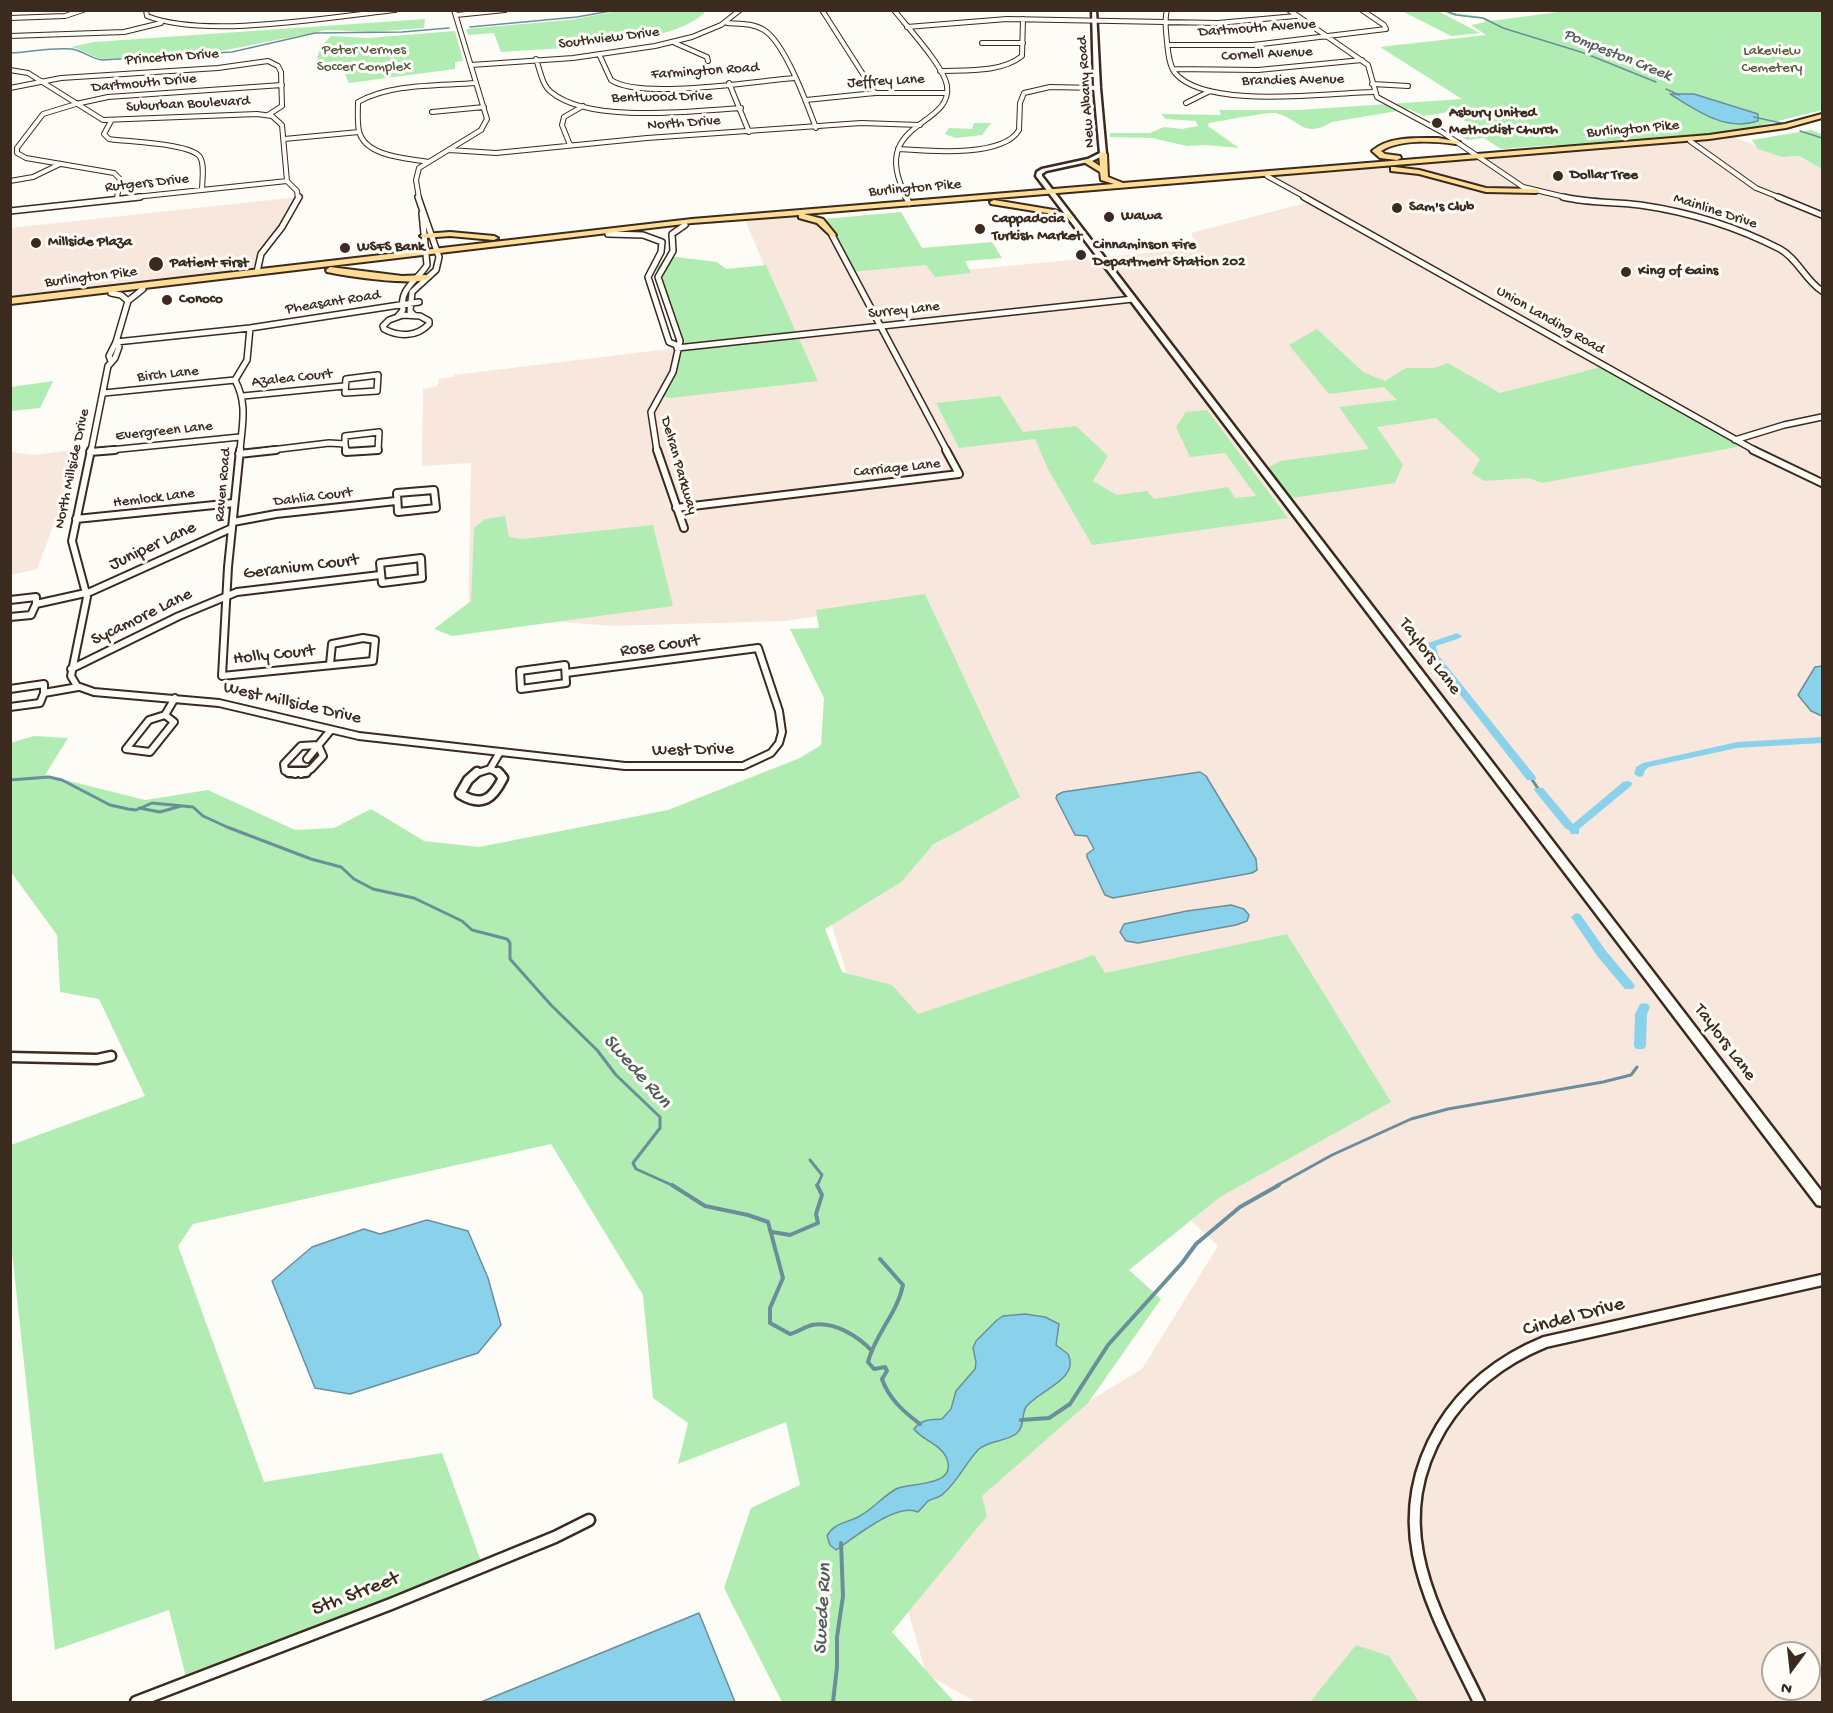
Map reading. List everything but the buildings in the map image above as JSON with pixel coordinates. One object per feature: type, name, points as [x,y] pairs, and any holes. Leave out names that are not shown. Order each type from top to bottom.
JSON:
[{"type":"highway","name":"Burlington Pike","points":[[10,303],[257,272],[685,225],[977,200],[1130,184],[1432,159],[1690,141],[1778,131],[1822,118]]},
{"type":"highway","name":"Burlington Pike","points":[[10,303],[303,270],[532,239],[683,222],[1267,176],[1726,135],[1822,118]]},
{"type":"highway","points":[[1432,159],[1392,158],[1376,151],[1383,145],[1435,139],[1456,142]]},
{"type":"highway","points":[[1103,154],[1103,171],[1107,181],[1130,184]]},
{"type":"highway","points":[[1086,161],[1103,171]]},
{"type":"highway","points":[[1369,167],[1419,172],[1475,188],[1540,192]]},
{"type":"highway","points":[[1506,190],[1525,186]]},
{"type":"highway","points":[[977,200],[1040,209],[1070,217]]},
{"type":"highway","points":[[1040,209],[1063,207]]},
{"type":"highway","points":[[832,235],[828,221],[839,212]]},
{"type":"highway","points":[[791,216],[818,220],[832,235]]},
{"type":"highway","points":[[428,235],[532,239]]},
{"type":"highway","points":[[303,270],[355,271],[413,279],[426,278]]},
{"type":"street","points":[[10,18],[65,16],[83,10]]},
{"type":"street","points":[[146,10],[149,19],[161,23],[204,26],[392,11]]},
{"type":"street","points":[[330,10],[331,16]]},
{"type":"street","points":[[414,315],[410,312],[413,290],[438,265],[432,253],[414,178],[419,168],[484,126],[487,119],[455,13],[505,10]]},
{"type":"street","name":"Southview Drive","points":[[471,65],[599,54],[675,43],[710,32],[727,23],[740,10]]},
{"type":"street","points":[[822,10],[875,93]]},
{"type":"street","points":[[894,10],[940,71],[947,86],[941,105],[906,137],[897,149],[894,164],[897,179],[909,203]]},
{"type":"street","name":"New Albany Road","points":[[1086,161],[1103,154],[1097,88],[1094,10]]},
{"type":"street","points":[[1167,10],[1166,22],[1173,69]]},
{"type":"street","points":[[1289,10],[1371,68],[1373,92],[1384,102],[1485,156],[1525,186],[1540,192]]},
{"type":"street","name":"Dartmouth Avenue","points":[[1169,45],[1253,45],[1386,29],[1384,25],[1362,10]]},
{"type":"street","points":[[907,27],[995,18],[1218,23],[1296,16]]},
{"type":"street","points":[[940,71],[1014,63],[1022,56],[1023,19]]},
{"type":"street","points":[[10,36],[124,32],[161,23]]},
{"type":"street","points":[[727,23],[756,27],[768,33],[806,100],[816,128]]},
{"type":"street","points":[[675,43],[706,57],[708,61]]},
{"type":"street","points":[[982,43],[1023,44]]},
{"type":"street","name":"Farmington Road","points":[[599,54],[610,78],[627,86],[659,88],[794,78]]},
{"type":"street","name":"Bentwood Drive","points":[[536,59],[546,85],[552,93],[583,106],[636,113],[741,108]]},
{"type":"street","name":"Cornell Avenue","points":[[1173,69],[1267,69],[1362,60]]},
{"type":"street","name":"Princeton Drive","points":[[10,88],[61,78],[218,68],[264,61],[278,66],[282,86]]},
{"type":"street","name":"Brandies Avenue","points":[[1173,69],[1181,79],[1210,91],[1262,97],[1373,92]]},
{"type":"street","name":"Suburban Boulevard","points":[[10,70],[28,73],[99,118],[111,121],[268,114],[281,121],[287,181],[297,191],[299,197],[278,233],[261,250],[257,261],[257,272]]},
{"type":"street","points":[[429,162],[374,150],[364,144],[359,132],[356,107],[358,102],[366,96],[382,92],[476,83]]},
{"type":"street","points":[[729,83],[749,132]]},
{"type":"street","points":[[1372,84],[1408,86]]},
{"type":"street","points":[[268,114],[279,109],[283,104],[282,86]]},
{"type":"street","name":"Dartmouth Drive","points":[[117,199],[120,179],[114,173],[19,155],[16,151],[43,114],[108,97],[282,86]]},
{"type":"street","points":[[897,149],[950,151],[1002,143],[1019,131],[1020,99],[1024,93],[1050,87],[1097,88]]},
{"type":"street","points":[[1186,104],[1210,91]]},
{"type":"street","name":"Jeffrey Lane","points":[[806,100],[875,93],[946,93]]},
{"type":"street","points":[[570,145],[562,125],[564,117],[583,106]]},
{"type":"street","points":[[432,112],[484,107]]},
{"type":"street","points":[[111,121],[104,134],[109,139],[181,148],[197,154],[201,159],[202,190]]},
{"type":"street","name":"North Drive","points":[[449,150],[496,153],[570,145],[883,122],[920,125]]},
{"type":"street","points":[[1437,129],[1456,142],[1485,156],[1525,186],[1540,192]]},
{"type":"street","points":[[284,140],[359,132]]},
{"type":"street","points":[[1690,141],[1756,188],[1822,215]]},
{"type":"street","points":[[1052,192],[1040,177],[1043,170],[1086,161]]},
{"type":"street","points":[[10,182],[33,177],[60,164]]},
{"type":"street","name":"Union Landing Road","points":[[1267,176],[1735,440],[1822,483]]},
{"type":"street","name":"Rutgers Drive","points":[[10,211],[287,181]]},
{"type":"street","name":"Taylors Lane","points":[[1052,192],[1822,1201]]},
{"type":"street","name":"Mainline Drive","points":[[1540,192],[1575,200],[1670,210],[1724,225],[1782,250],[1791,257],[1814,286],[1822,291]]},
{"type":"street","name":"Delran Parkway","points":[[684,528],[650,417],[654,404],[677,363],[677,347],[680,341],[658,277],[673,251],[672,234],[685,225]]},
{"type":"street","points":[[608,234],[642,235],[662,242],[662,253],[651,268],[648,277],[669,342],[677,347]]},
{"type":"street","points":[[398,316],[403,310],[401,305],[405,289],[426,267],[432,253],[428,235]]},
{"type":"street","name":"Carriage Lane","points":[[676,508],[959,474],[832,235]]},
{"type":"street","points":[[111,293],[128,301],[143,289]]},
{"type":"street","name":"Surrey Lane","points":[[677,347],[1133,298]]},
{"type":"street","name":"North Millside Drive","points":[[78,687],[71,678],[87,593],[72,545],[108,366],[115,358],[118,347],[116,342],[128,301]]},
{"type":"street","name":"Pheasant Road","points":[[116,342],[250,328],[419,302]]},
{"type":"street","points":[[414,315],[428,319],[429,324],[420,332],[405,335],[393,334],[383,328],[387,321],[398,316],[414,315]]},
{"type":"street","points":[[243,396],[235,380],[246,362],[250,328]]},
{"type":"street","name":"Azalea Court","points":[[378,375],[377,391],[345,393],[344,386],[346,379],[378,375]]},
{"type":"street","name":"Birch Lane","points":[[104,393],[235,380]]},
{"type":"street","name":"Azalea Court","points":[[243,396],[344,386]]},
{"type":"street","name":"Raven Road","points":[[227,595],[243,396]]},
{"type":"street","points":[[1735,440],[1784,425],[1822,417]]},
{"type":"street","points":[[379,432],[378,450],[346,452],[345,444],[345,435],[379,432]]},
{"type":"street","name":"Evergreen Lane","points":[[90,452],[240,437]]},
{"type":"street","points":[[238,454],[328,443],[345,444]]},
{"type":"street","name":"Dahlia Court","points":[[434,490],[436,508],[398,512],[396,501],[397,493],[434,490]]},
{"type":"street","name":"Dahlia Court","points":[[232,525],[276,514],[396,501]]},
{"type":"street","name":"Hemlock Lane","points":[[76,519],[234,503]]},
{"type":"street","name":"Juniper Lane","points":[[36,604],[87,593],[232,525]]},
{"type":"street","name":"Geranium Court","points":[[421,558],[423,578],[382,583],[380,575],[380,563],[421,558]]},
{"type":"street","name":"Geranium Court","points":[[227,595],[362,575],[380,575]]},
{"type":"street","name":"Holly Court","points":[[227,595],[222,676],[373,661],[375,640],[363,638],[332,644],[330,664]]},
{"type":"street","name":"Sycamore Lane","points":[[72,669],[227,595]]},
{"type":"street","points":[[10,600],[36,597],[36,604],[31,615],[10,617]]},
{"type":"street","name":"Rose Court","points":[[566,674],[758,648]]},
{"type":"street","name":"West Drive","points":[[500,752],[634,767],[728,768],[758,761],[776,748],[782,732],[778,711],[758,648]]},
{"type":"street","name":"Rose Court","points":[[565,665],[566,674],[566,683],[521,689],[520,671],[565,665]]},
{"type":"street","points":[[10,689],[44,684],[45,693],[40,703],[10,707]]},
{"type":"street","points":[[45,693],[78,687]]},
{"type":"street","name":"West Millside Drive","points":[[78,687],[99,693],[233,704],[330,731],[500,752]]},
{"type":"street","points":[[165,715],[174,722],[150,752],[126,749],[149,720],[165,715],[175,698]]},
{"type":"street","points":[[307,759],[330,731]]},
{"type":"street","points":[[318,745],[323,756],[310,772],[302,775],[285,771],[284,764],[301,746],[318,745]]},
{"type":"street","points":[[490,769],[500,752]]},
{"type":"street","points":[[490,769],[500,772],[503,778],[493,797],[484,800],[464,798],[460,794],[471,774],[479,770],[490,769]]},
{"type":"street","points":[[10,1058],[97,1059],[111,1056]]},
{"type":"street","name":"Cindel Drive","points":[[1479,1702],[1428,1592],[1415,1544],[1412,1521],[1416,1479],[1421,1459],[1453,1408],[1495,1366],[1538,1345],[1822,1280]]},
{"type":"street","name":"5th Street","points":[[136,1702],[424,1590],[555,1537],[589,1520]]},
{"type":"shaded area","points":[[1733,137],[1787,157],[1798,156],[1822,169],[1822,1702],[976,1702],[926,1674],[903,1592],[962,1478],[1142,1369],[1218,1246],[1170,1201],[851,987],[829,916],[897,869],[1003,802],[924,602],[784,621],[611,626],[542,620],[468,632],[471,463],[422,466],[423,389],[438,386],[438,379],[454,377],[454,375],[793,334],[745,220],[801,216],[934,264],[943,272],[1200,248],[1191,233],[1313,201],[1267,176]]},
{"type":"shaded area","points":[[299,197],[289,216],[261,250],[257,272],[11,301],[10,228]]},
{"type":"shaded area","points":[[82,449],[37,569],[11,575],[11,452],[33,455]]},
{"type":"green space","points":[[623,10],[706,11],[690,23],[667,32],[640,39],[579,47],[501,52],[494,33],[468,35],[466,29],[569,20]]},
{"type":"green space","name":"Lakeview Cemetery","points":[[1573,10],[1822,11],[1822,110],[1766,124],[1742,133],[1563,149],[1555,145],[1501,149],[1484,138],[1467,140],[1448,130],[1473,125],[1448,112],[1424,116],[1409,109],[1332,122],[1314,129],[1275,113],[1209,123],[1208,126],[1239,148],[1187,146],[1152,138],[1110,137],[1110,133],[1150,133],[1164,127],[1182,129],[1198,126],[1196,121],[1166,119],[1161,114],[1221,115],[1219,110],[1299,110],[1462,99],[1380,47],[1486,35],[1471,25],[1486,22],[1483,19],[1451,15],[1442,11],[1482,17],[1491,21]]},
{"type":"green space","points":[[1402,11],[1438,11],[1480,33],[1451,36]]},
{"type":"green space","points":[[425,19],[424,28],[371,32],[327,30],[211,53],[102,59],[71,47],[94,42]]},
{"type":"green space","name":"Peter Vermes Soccer Complex","points":[[455,31],[463,61],[455,62],[455,69],[349,83],[344,72],[317,72],[319,52],[331,36],[368,38]]},
{"type":"green space","points":[[974,123],[991,123],[982,135],[956,138],[945,134],[949,128],[972,129]]},
{"type":"green space","points":[[1811,130],[1822,134],[1822,169],[1799,156],[1782,157],[1758,149],[1752,140]]},
{"type":"green space","points":[[901,212],[922,248],[992,242],[1002,258],[965,261],[971,273],[935,277],[926,265],[851,272],[824,219]]},
{"type":"green space","points":[[667,256],[717,262],[726,269],[766,265],[818,381],[671,398],[656,395],[677,359],[677,348],[657,267]]},
{"type":"green space","points":[[1317,329],[1363,372],[1385,381],[1406,368],[1434,368],[1448,363],[1500,393],[1605,366],[1748,445],[1542,483],[1528,478],[1484,481],[1472,473],[1480,459],[1436,418],[1377,427],[1403,465],[1395,483],[1292,498],[1268,468],[1280,461],[1369,449],[1339,407],[1397,400],[1384,387],[1329,394],[1289,345]]},
{"type":"green space","points":[[53,381],[40,408],[11,411],[11,387]]},
{"type":"green space","points":[[1000,396],[1023,432],[1076,426],[1108,456],[1093,481],[1117,495],[1147,491],[1154,499],[1228,487],[1235,498],[1256,496],[1225,453],[1190,457],[1176,427],[1186,412],[1207,410],[1288,518],[1092,545],[1048,469],[1035,439],[959,448],[936,403]]},
{"type":"green space","points":[[505,516],[509,537],[522,539],[653,525],[673,606],[452,636],[434,629],[471,601],[474,528],[485,519]]},
{"type":"green space","points":[[925,594],[1020,797],[933,845],[901,882],[825,929],[842,972],[892,985],[918,1014],[1094,955],[1105,973],[1287,934],[1391,1102],[1220,1197],[1129,1270],[1161,1299],[1088,1403],[982,1496],[987,1516],[892,1632],[954,1702],[782,1702],[724,1588],[751,1508],[800,1485],[786,1422],[678,1464],[688,1423],[653,1398],[643,1295],[551,1144],[193,1224],[178,1246],[264,1482],[442,1453],[482,1564],[187,1681],[169,1610],[55,1650],[11,1243],[11,1145],[145,1096],[99,999],[60,992],[57,935],[11,872],[10,743],[34,736],[68,738],[45,775],[145,800],[208,790],[295,830],[334,828],[371,809],[424,841],[479,847],[668,810],[800,758],[821,745],[824,698],[790,629],[819,628],[816,610]]},
{"type":"green space","points":[[1356,1645],[1389,1656],[1419,1702],[1310,1702]]},
{"type":"water","points":[[1670,94],[1694,94],[1758,114],[1758,121],[1746,124],[1723,122],[1711,118]]},
{"type":"water","points":[[1822,666],[1822,716],[1811,711],[1798,695],[1815,667]]},
{"type":"water","points":[[1200,772],[1206,776],[1256,859],[1257,870],[1252,873],[1113,898],[1105,895],[1087,857],[1087,854],[1094,849],[1087,836],[1075,835],[1056,798],[1057,795],[1063,792]]},
{"type":"water","points":[[1231,905],[1244,909],[1249,915],[1247,921],[1138,943],[1126,941],[1120,932],[1124,924]]},
{"type":"water","points":[[427,1220],[468,1231],[488,1278],[501,1325],[478,1353],[350,1394],[315,1388],[272,1281],[312,1247],[364,1229],[380,1234]]},
{"type":"water","points":[[1025,1314],[1045,1317],[1059,1324],[1056,1345],[1068,1354],[1070,1363],[1063,1378],[1031,1401],[1026,1407],[1021,1427],[1017,1433],[979,1449],[954,1483],[942,1495],[928,1501],[918,1512],[909,1510],[899,1512],[876,1522],[836,1550],[830,1545],[827,1536],[837,1526],[863,1514],[896,1489],[931,1482],[946,1474],[948,1467],[946,1457],[914,1429],[923,1422],[942,1419],[951,1409],[956,1391],[975,1369],[973,1348],[976,1341],[1003,1316]]},
{"type":"water","points":[[699,1613],[735,1702],[481,1702]]},
{"type":"waterway","points":[[470,27],[577,17],[616,10]]},
{"type":"waterway","name":"Pompeston Creek","points":[[1444,10],[1456,15],[1483,18],[1503,28],[1584,53],[1656,82]]},
{"type":"waterway","points":[[10,53],[72,49],[102,60],[232,52],[315,33],[402,32],[449,28]]},
{"type":"waterway","name":"Pompeston Creek","points":[[1666,89],[1679,95]]},
{"type":"waterway","name":"Pompeston Creek","points":[[1754,117],[1781,123]]},
{"type":"waterway","name":"Pompeston Creek","points":[[1800,131],[1822,138]]},
{"type":"waterway","points":[[1457,636],[1431,645],[1434,655],[1531,778]]},
{"type":"waterway","points":[[1639,774],[1640,769],[1646,765],[1737,745],[1822,740]]},
{"type":"waterway","name":"Swede Run","points":[[10,780],[49,777],[62,780],[110,805],[136,810],[140,808]]},
{"type":"waterway","points":[[1531,778],[1539,790]]},
{"type":"waterway","points":[[1574,828],[1627,784]]},
{"type":"waterway","points":[[1539,790],[1569,826],[1574,828]]},
{"type":"waterway","name":"Swede Run","points":[[140,808],[152,803],[193,807],[203,816],[227,827],[311,859],[341,867],[354,879],[373,889],[414,898],[462,921],[472,930],[507,939],[510,943],[510,959],[551,1005],[597,1050],[616,1075],[660,1117],[660,1128],[633,1163],[636,1169],[673,1185]]},
{"type":"waterway","points":[[140,808],[160,812],[181,806]]},
{"type":"waterway","points":[[1574,828],[1575,832]]},
{"type":"waterway","points":[[1576,917],[1602,954],[1629,986]]},
{"type":"waterway","points":[[1640,1046],[1641,1014],[1644,1007]]},
{"type":"waterway","points":[[1276,1186],[1332,1155],[1411,1119],[1448,1109],[1603,1082],[1631,1075],[1637,1067]]},
{"type":"waterway","points":[[810,1160],[822,1175],[817,1185]]},
{"type":"waterway","name":"Swede Run","points":[[673,1185],[705,1206],[748,1215],[768,1222],[783,1278],[770,1308],[770,1323],[790,1334],[812,1325],[829,1325],[853,1335],[872,1351]]},
{"type":"waterway","points":[[772,1232],[790,1235],[818,1223],[816,1214],[822,1195],[817,1185]]},
{"type":"waterway","points":[[1021,1420],[1049,1418],[1070,1404],[1108,1345],[1182,1263],[1196,1244],[1240,1207],[1279,1185]]},
{"type":"waterway","points":[[872,1351],[896,1305],[903,1285],[880,1259]]},
{"type":"waterway","name":"Swede Run","points":[[872,1351],[868,1362],[874,1369],[885,1367],[887,1371],[882,1379],[889,1393],[903,1410],[920,1424]]},
{"type":"waterway","name":"Swede Run","points":[[833,1702],[837,1667],[837,1637],[843,1596],[841,1543]]},
{"type":"place","name":"Asbury United Methodist Church","points":[[1437,123]]},
{"type":"place","name":"Dollar Tree","points":[[1558,176]]},
{"type":"place","name":"Sam's Club","points":[[1397,208]]},
{"type":"place","name":"Wawa","points":[[1109,217]]},
{"type":"place","name":"Cappadocia Turkish Market","points":[[980,229]]},
{"type":"place","name":"Millside Plaza","points":[[36,243]]},
{"type":"place","name":"WSFS Bank","points":[[345,248]]},
{"type":"place","name":"Cinnaminson Fire Department Station 202","points":[[1081,255]]},
{"type":"place","name":"Patient First","points":[[156,264]]},
{"type":"place","name":"King of Gains","points":[[1626,272]]},
{"type":"place","name":"Conoco","points":[[167,300]]}]
